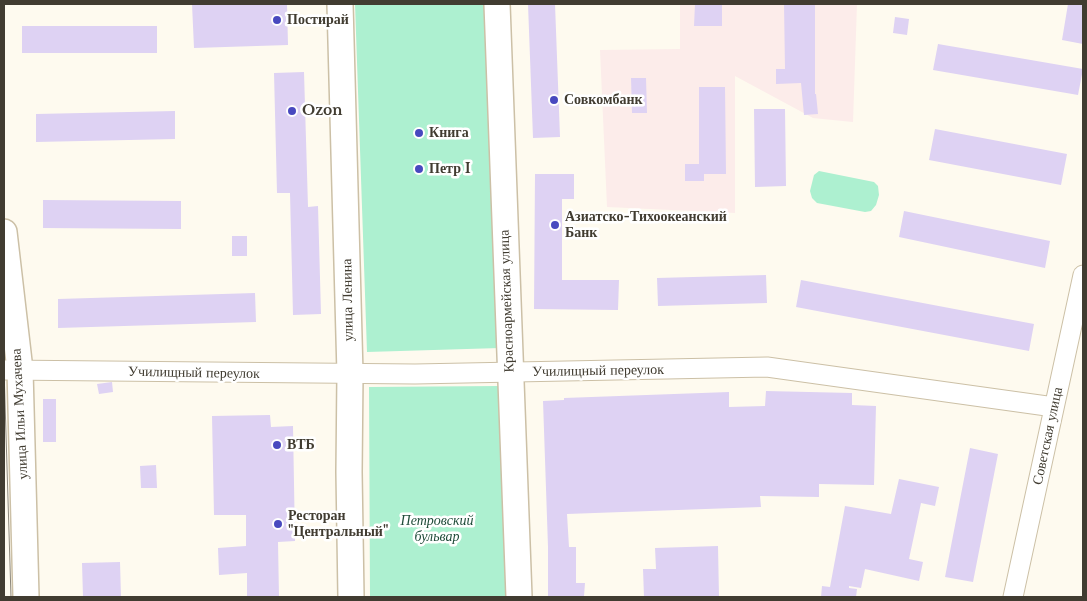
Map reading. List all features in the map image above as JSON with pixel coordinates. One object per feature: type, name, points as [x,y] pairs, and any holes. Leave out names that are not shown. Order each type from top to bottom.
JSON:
[{"type":"main road","name":"улица Ленина","points":[[340,4],[350,374],[351,597]]},
{"type":"main road","name":"Красноармейская улица","points":[[496,4],[519,597]]},
{"type":"main road","name":"улица Ильи Мухачева","points":[[4,232],[26,597]]},
{"type":"street","name":"Советская улица","points":[[1013,597],[1083,275]]},
{"type":"street","name":"Училищный переулок","points":[[12,370],[350,374],[767,367],[1054,407]]},
{"type":"shaded area","points":[[680,4],[857,4],[853,122],[813,118],[735,76],[735,213],[607,207],[600,50],[680,49]]},
{"type":"green space","points":[[355,4],[488,4],[500,348],[367,352]]},
{"type":"green space","points":[[819,171],[874,182],[878,186],[879,195],[876,205],[871,211],[865,212],[817,203],[812,198],[810,191],[814,175]]},
{"type":"green space","name":"Петровский бульвар","points":[[499,386],[507,597],[370,597],[369,387]]},
{"type":"building","points":[[192,4],[287,4],[288,45],[194,48]]},
{"type":"building","points":[[528,4],[555,4],[560,137],[533,138]]},
{"type":"building","points":[[695,4],[722,4],[722,26],[694,26]]},
{"type":"building","points":[[784,4],[815,4],[815,94],[818,114],[804,115],[801,83],[776,84],[776,69],[785,69]]},
{"type":"building","points":[[1068,4],[1083,4],[1083,44],[1062,40]]},
{"type":"building","points":[[895,17],[909,19],[907,35],[893,33]]},
{"type":"building","points":[[22,26],[157,26],[157,53],[22,53]]},
{"type":"building","points":[[938,44],[1083,69],[1078,95],[933,70]]},
{"type":"building","points":[[304,72],[308,207],[318,206],[321,314],[293,315],[290,193],[277,193],[274,73]]},
{"type":"building","points":[[631,78],[646,78],[647,113],[632,113]]},
{"type":"building","points":[[699,87],[725,87],[726,174],[704,174],[704,181],[685,181],[685,164],[699,164]]},
{"type":"building","points":[[754,109],[785,109],[786,186],[755,187]]},
{"type":"building","points":[[175,111],[175,139],[36,142],[36,114]]},
{"type":"building","points":[[935,129],[1067,154],[1061,185],[929,160]]},
{"type":"building","points":[[535,174],[574,174],[574,199],[562,199],[562,280],[619,280],[618,310],[534,309]]},
{"type":"building","points":[[43,200],[181,201],[181,229],[43,228]]},
{"type":"building","points":[[904,211],[1050,241],[1045,268],[899,237]]},
{"type":"building","points":[[232,236],[247,236],[247,256],[232,256]]},
{"type":"building","points":[[766,275],[767,303],[658,306],[657,278]]},
{"type":"building","points":[[801,280],[1034,324],[1029,351],[796,307]]},
{"type":"building","points":[[255,293],[256,322],[58,328],[58,299]]},
{"type":"building","points":[[112,382],[113,392],[99,394],[97,384]]},
{"type":"building","points":[[766,391],[852,393],[852,405],[876,406],[874,485],[819,484],[819,497],[760,496],[761,507],[567,514],[569,547],[576,547],[576,583],[585,583],[584,596],[548,597],[543,401],[564,400],[564,398],[729,392],[729,407],[765,406]]},
{"type":"building","points":[[43,399],[56,399],[56,442],[43,442]]},
{"type":"building","points":[[270,415],[271,427],[293,426],[295,541],[278,542],[279,597],[247,597],[247,573],[219,575],[218,548],[246,546],[246,515],[214,515],[212,416]]},
{"type":"building","points":[[970,448],[998,454],[973,582],[945,577]]},
{"type":"building","points":[[156,465],[157,488],[141,488],[140,466]]},
{"type":"building","points":[[899,479],[939,487],[935,506],[921,503],[909,559],[923,562],[919,581],[865,569],[861,588],[849,586],[849,588],[857,589],[856,597],[821,597],[822,586],[830,587],[845,506],[891,514]]},
{"type":"building","points":[[718,546],[719,597],[644,597],[643,569],[656,569],[655,548]]},
{"type":"building","points":[[120,562],[121,597],[83,597],[82,563]]},
{"type":"tram line","points":[[4,369],[11,597]]},
{"type":"place","name":"Постирай","points":[[277,20]]},
{"type":"place","name":"Совкомбанк","points":[[554,100]]},
{"type":"place","name":"Ozon","points":[[292,111]]},
{"type":"place","name":"Книга","points":[[419,133]]},
{"type":"place","name":"Петр I","points":[[419,169]]},
{"type":"place","name":"Азиатско-Тихоокеанский Банк","points":[[555,225]]},
{"type":"place","name":"ВТБ","points":[[277,445]]},
{"type":"place","name":"Ресторан \"Центральный\"","points":[[278,524]]}]
